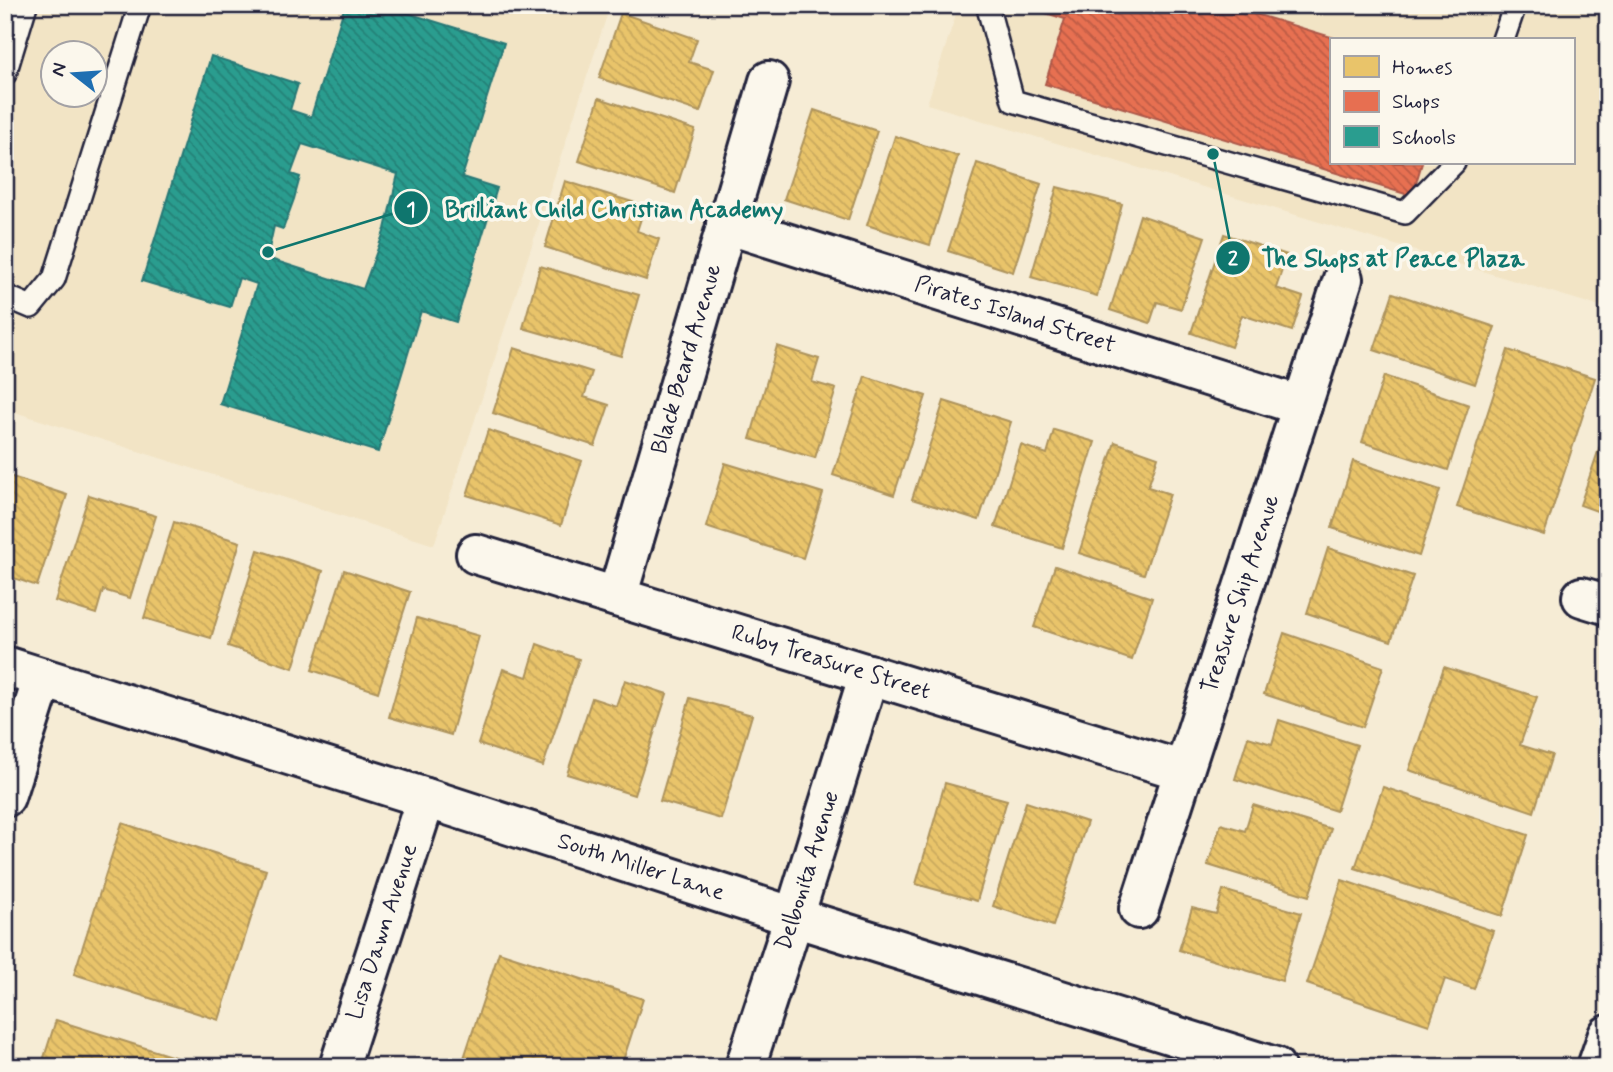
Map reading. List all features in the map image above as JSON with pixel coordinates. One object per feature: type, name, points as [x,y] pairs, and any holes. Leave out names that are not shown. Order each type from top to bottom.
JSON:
[{"type":"street","name":"Black Beard Avenue","points":[[617,597],[769,81]]},
{"type":"street","name":"Pirates Island Street","points":[[726,224],[1302,406]]},
{"type":"street","name":"Treasure Ship Avenue","points":[[1139,909],[1343,279]]},
{"type":"street","name":"Ruby Treasure Street","points":[[476,554],[1184,771]]},
{"type":"street","name":"South Miller Lane","points":[[5,666],[794,917],[1197,1055],[1275,1067]]},
{"type":"street","name":"Delbonita Avenue","points":[[745,1067],[869,674]]},
{"type":"street","points":[[5,797],[43,678]]},
{"type":"street","name":"Lisa Dawn Avenue","points":[[339,1067],[426,798]]},
{"type":"street","points":[[1597,1067],[1608,1035]]},
{"type":"lane","points":[[5,74],[26,5]]},
{"type":"lane","points":[[5,296],[31,307],[54,279],[140,5]]},
{"type":"lane","points":[[988,5],[1013,101],[1405,213],[1453,164]]},
{"type":"lane","points":[[1504,38],[1515,5]]},
{"type":"shaded area","points":[[5,5],[610,6],[434,545],[5,409]]},
{"type":"shaded area","points":[[959,5],[1608,5],[1608,309],[927,104]]},
{"type":"building: Homes","points":[[621,13],[697,39],[689,62],[714,70],[700,112],[599,78]]},
{"type":"building: Homes","points":[[599,98],[695,130],[675,193],[579,161]]},
{"type":"building: Homes","points":[[814,110],[877,131],[848,220],[784,199]]},
{"type":"building: Homes","points":[[895,136],[958,156],[930,245],[867,225]]},
{"type":"building: Homes","points":[[977,163],[1041,184],[1013,272],[948,251]]},
{"type":"building: Homes","points":[[565,181],[645,206],[637,231],[659,239],[646,280],[545,247]]},
{"type":"building: Homes","points":[[1057,187],[1122,204],[1097,296],[1031,277]]},
{"type":"building: Homes","points":[[1140,215],[1205,237],[1181,309],[1157,302],[1150,323],[1110,310]]},
{"type":"building: Homes","points":[[1224,234],[1287,255],[1276,288],[1303,297],[1292,331],[1242,315],[1231,347],[1191,333]]},
{"type":"building: Homes","points":[[540,266],[639,295],[621,356],[523,328]]},
{"type":"building: Homes","points":[[1393,293],[1495,327],[1475,384],[1374,350]]},
{"type":"building: Homes","points":[[777,346],[819,359],[812,382],[836,389],[815,458],[750,439]]},
{"type":"building: Homes","points":[[514,348],[592,372],[584,397],[609,405],[595,446],[493,413]]},
{"type":"building: Homes","points":[[1508,350],[1595,378],[1544,535],[1457,507]]},
{"type":"building: Homes","points":[[865,376],[926,396],[894,495],[833,475]]},
{"type":"building: Homes","points":[[1384,376],[1469,405],[1448,470],[1362,442]]},
{"type":"building: Homes","points":[[944,401],[1011,422],[979,520],[912,499]]},
{"type":"building: Homes","points":[[1608,422],[1608,515],[1580,505]]},
{"type":"building: Homes","points":[[488,430],[582,461],[561,525],[467,495]]},
{"type":"building: Homes","points":[[1054,430],[1095,442],[1062,548],[995,527],[1021,445],[1047,454]]},
{"type":"building: Homes","points":[[1115,442],[1158,457],[1148,487],[1170,494],[1144,574],[1079,553]]},
{"type":"building: Homes","points":[[1353,461],[1440,490],[1419,556],[1332,528]]},
{"type":"building: Homes","points":[[725,463],[823,493],[803,558],[706,527]]},
{"type":"building: Homes","points":[[6,475],[67,495],[37,586],[5,575]]},
{"type":"building: Homes","points":[[89,495],[156,516],[130,598],[103,590],[96,614],[55,601]]},
{"type":"building: Homes","points":[[174,522],[240,542],[211,638],[144,618]]},
{"type":"building: Homes","points":[[1328,548],[1413,576],[1391,641],[1307,613]]},
{"type":"building: Homes","points":[[258,550],[323,571],[293,668],[228,646]]},
{"type":"building: Homes","points":[[1055,566],[1152,598],[1132,660],[1034,627]]},
{"type":"building: Homes","points":[[344,570],[410,592],[378,692],[312,670]]},
{"type":"building: Homes","points":[[417,618],[479,636],[451,735],[389,717]]},
{"type":"building: Homes","points":[[1284,633],[1383,667],[1363,727],[1264,694]]},
{"type":"building: Homes","points":[[537,644],[579,659],[543,766],[478,744],[503,669],[527,677]]},
{"type":"building: Homes","points":[[1444,667],[1537,697],[1520,745],[1552,755],[1534,812],[1409,770]]},
{"type":"building: Homes","points":[[625,680],[667,694],[634,795],[567,774],[592,698],[616,706]]},
{"type":"building: Homes","points":[[690,698],[752,715],[721,819],[660,801]]},
{"type":"building: Homes","points":[[1279,720],[1357,745],[1336,811],[1235,779],[1248,737],[1272,744]]},
{"type":"building: Homes","points":[[945,783],[1007,800],[977,901],[916,884]]},
{"type":"building: Homes","points":[[1383,787],[1528,835],[1502,916],[1355,868]]},
{"type":"building: Homes","points":[[1026,802],[1087,822],[1053,926],[993,906]]},
{"type":"building: Homes","points":[[1253,805],[1331,829],[1309,896],[1208,865],[1221,824],[1245,831]]},
{"type":"building: Homes","points":[[122,823],[266,870],[219,1020],[74,974]]},
{"type":"building: Homes","points":[[1342,880],[1493,931],[1474,989],[1445,979],[1429,1025],[1307,984]]},
{"type":"building: Homes","points":[[1223,890],[1301,913],[1282,981],[1179,950],[1192,908],[1216,914]]},
{"type":"building: Homes","points":[[499,952],[643,999],[621,1067],[461,1067]]},
{"type":"building: Homes","points":[[56,1020],[200,1065],[200,1067],[41,1067]]},
{"type":"building: Shops","points":[[1020,5],[1226,5],[1334,38],[1330,38],[1330,164],[1422,164],[1412,196],[1045,84],[1065,19]]},
{"type":"building: Schools","points":[[345,5],[382,5],[504,43],[462,177],[497,188],[456,322],[421,311],[378,452],[220,404],[257,284],[239,278],[230,307],[142,281],[211,56],[298,84],[290,110],[311,117]],"holes":[[[302,144],[398,174],[385,229],[363,289],[267,258],[274,226],[283,229],[294,199],[300,177],[291,174]]]},
{"type":"place","name":"The Shops at Peace Plaza","points":[[1213,154]]},
{"type":"place","name":"Brilliant Child Christian Academy","points":[[268,252]]}]
